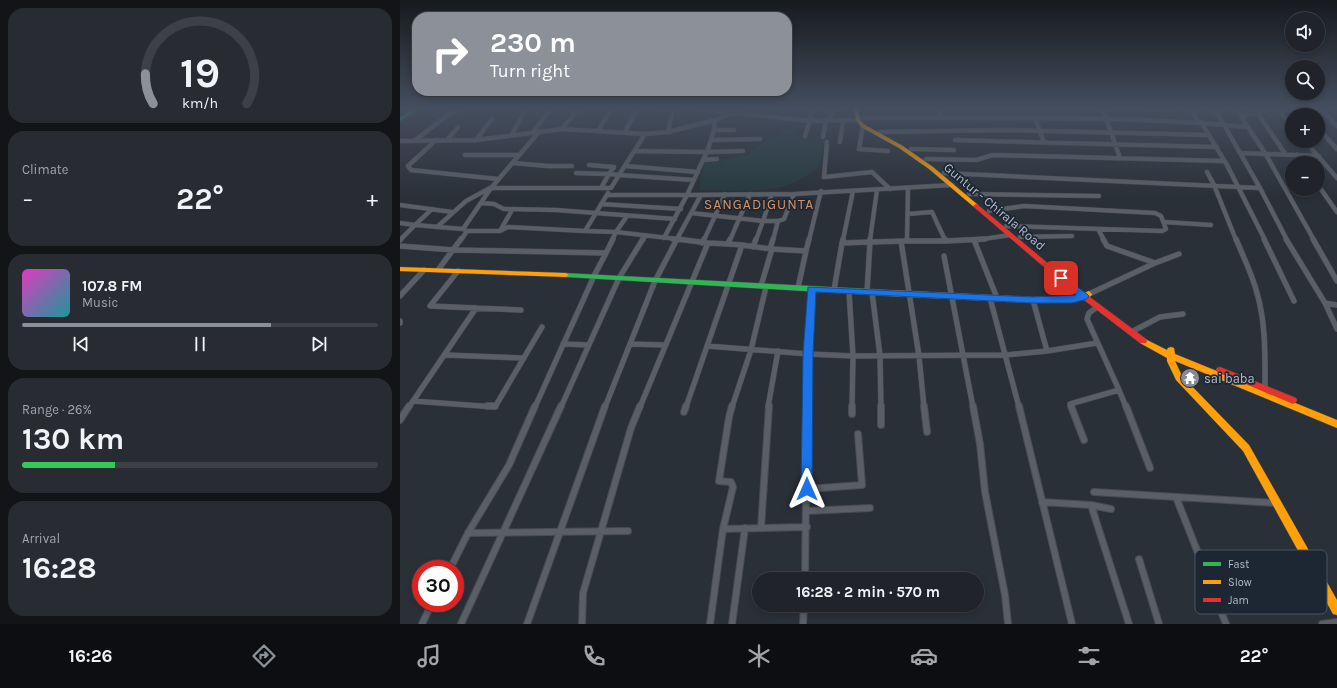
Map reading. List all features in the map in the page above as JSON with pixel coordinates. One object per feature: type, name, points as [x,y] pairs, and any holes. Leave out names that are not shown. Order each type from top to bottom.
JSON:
[{"type":"main road","name":"Guntur - Chirala Road","points":[[887,138],[910,153],[952,185],[1010,235],[1086,295],[1135,330],[1170,352],[1265,388],[1337,418]]},
{"type":"main road","name":"Guntur - Chirala Road","points":[[891,138],[911,149],[944,173],[1020,237],[1086,295],[1097,307],[1135,336],[1337,424]]},
{"type":"main road","points":[[400,269],[594,276],[763,287],[1033,300],[1072,300],[1086,295]]},
{"type":"main road","points":[[1170,352],[1175,371],[1246,448],[1304,550]]},
{"type":"main road","points":[[1327,592],[1337,610]]},
{"type":"street","points":[[414,141],[418,138]]},
{"type":"street","points":[[400,141],[476,140],[487,138]]},
{"type":"street","points":[[438,270],[454,250],[491,188],[534,138]]},
{"type":"street","points":[[585,231],[642,138]]},
{"type":"street","points":[[859,138],[859,150],[888,151]]},
{"type":"street","points":[[1042,138],[1044,142]]},
{"type":"street","points":[[1114,138],[1120,158]]},
{"type":"street","points":[[1211,138],[1238,186],[1294,301]]},
{"type":"street","points":[[1232,138],[1294,254],[1325,303],[1337,330]]},
{"type":"street","points":[[1254,138],[1265,154],[1337,281]]},
{"type":"street","points":[[1275,138],[1286,154]]},
{"type":"street","points":[[1328,138],[1337,149]]},
{"type":"street","points":[[664,238],[687,195],[711,140],[760,139]]},
{"type":"street","points":[[436,140],[408,166],[411,170],[498,179]]},
{"type":"street","points":[[955,140],[1217,147]]},
{"type":"street","points":[[827,142],[824,176],[872,172],[890,189]]},
{"type":"street","points":[[1312,148],[1319,156]]},
{"type":"street","points":[[911,149],[954,150]]},
{"type":"street","points":[[634,151],[743,151]]},
{"type":"street","points":[[1241,153],[1319,156]]},
{"type":"street","points":[[465,155],[519,156]]},
{"type":"street","points":[[926,159],[976,160],[993,155],[1225,161]]},
{"type":"street","points":[[703,160],[717,160]]},
{"type":"street","points":[[513,163],[548,166],[572,166]]},
{"type":"street","points":[[1325,163],[1337,178]]},
{"type":"street","points":[[589,165],[614,166],[601,188]]},
{"type":"street","points":[[625,166],[698,172]]},
{"type":"street","points":[[1207,172],[1214,185],[1257,291],[1264,326],[1265,388]]},
{"type":"street","points":[[576,173],[694,180]]},
{"type":"street","points":[[944,173],[1260,188]]},
{"type":"street","points":[[607,195],[794,194],[821,191],[877,190],[952,185]]},
{"type":"street","points":[[436,227],[466,201],[491,188],[611,188]]},
{"type":"street","points":[[907,241],[908,188]]},
{"type":"street","points":[[834,290],[853,190]]},
{"type":"street","points":[[877,190],[870,242],[870,292],[880,356],[881,425]]},
{"type":"street","points":[[798,288],[821,191]]},
{"type":"street","points":[[702,243],[725,194]]},
{"type":"street","points":[[728,244],[750,194]]},
{"type":"street","points":[[753,246],[772,194]]},
{"type":"street","points":[[691,213],[763,221],[778,221],[784,219],[794,194]]},
{"type":"street","points":[[969,194],[1099,196]]},
{"type":"street","points":[[527,624],[598,424],[655,281],[676,239],[701,195]]},
{"type":"street","points":[[1325,195],[1337,212]]},
{"type":"street","points":[[481,203],[494,204],[504,209],[512,210],[596,213],[675,219]]},
{"type":"street","points":[[601,204],[680,209]]},
{"type":"street","points":[[400,205],[452,212]]},
{"type":"street","points":[[989,211],[1031,206],[1155,213],[1160,214],[1166,229],[1162,231],[1006,226]]},
{"type":"street","points":[[400,240],[432,209]]},
{"type":"street","points":[[500,231],[512,210]]},
{"type":"street","points":[[908,214],[933,212],[946,241]]},
{"type":"street","points":[[454,560],[468,533],[509,465],[594,276],[616,232],[627,216]]},
{"type":"street","points":[[710,624],[723,529],[733,487],[731,482],[721,482],[719,479],[729,415],[751,350],[778,221]]},
{"type":"street","points":[[1164,222],[1211,225]]},
{"type":"street","points":[[400,223],[465,230],[500,231],[508,227],[616,232],[702,243],[806,251]]},
{"type":"street","points":[[1098,228],[1107,246],[1155,263]]},
{"type":"street","points":[[842,243],[974,240],[1010,235]]},
{"type":"street","points":[[461,624],[619,278],[645,236]]},
{"type":"street","points":[[1020,237],[1072,236]]},
{"type":"street","points":[[974,240],[993,298],[1072,624]]},
{"type":"street","points":[[901,241],[919,356],[927,432]]},
{"type":"street","points":[[582,624],[582,599],[631,428],[708,243]]},
{"type":"street","points":[[684,412],[742,245]]},
{"type":"street","points":[[400,246],[454,250],[606,253]]},
{"type":"street","points":[[1086,295],[1155,263],[1179,254]]},
{"type":"street","points":[[944,256],[980,446],[985,492],[1005,595],[1008,624]]},
{"type":"street","points":[[400,296],[424,270]]},
{"type":"street","points":[[458,271],[430,306],[521,310]]},
{"type":"street","points":[[805,572],[808,354],[811,289]]},
{"type":"street","points":[[849,291],[853,356],[852,414]]},
{"type":"street","points":[[1033,300],[1047,351]]},
{"type":"street","points":[[1325,303],[1337,305]]},
{"type":"street","points":[[1097,307],[1089,313],[1087,319],[1119,390],[1150,468]]},
{"type":"street","points":[[400,420],[476,308]]},
{"type":"street","points":[[1135,330],[1160,317],[1183,314]]},
{"type":"street","points":[[413,401],[495,407],[542,327]]},
{"type":"street","points":[[707,346],[808,354],[919,356],[1006,355],[1047,351],[1097,343]]},
{"type":"street","points":[[563,344],[589,344]]},
{"type":"street","points":[[630,344],[665,345]]},
{"type":"street","points":[[761,528],[767,417],[778,351]]},
{"type":"street","points":[[445,355],[524,358]]},
{"type":"street","points":[[1084,440],[1070,404],[1119,390]]},
{"type":"street","points":[[807,489],[862,486],[863,483],[858,434]]},
{"type":"street","points":[[1094,492],[1278,503]]},
{"type":"street","points":[[1176,497],[1197,550]]},
{"type":"street","points":[[1042,502],[1091,505],[1111,509]]},
{"type":"street","points":[[1091,505],[1129,624]]},
{"type":"street","points":[[806,512],[870,508]]},
{"type":"street","points":[[723,529],[806,527]]},
{"type":"street","points":[[732,624],[745,528]]},
{"type":"street","points":[[468,533],[503,534],[628,531]]},
{"type":"street","points":[[1138,558],[1159,624]]},
{"type":"street","points":[[422,624],[428,612]]},
{"type":"street","points":[[803,624],[804,612]]},
{"type":"street","points":[[1222,614],[1226,624]]},
{"type":"street","points":[[1322,624],[1337,622]]},
{"type":"green space","points":[[770,138],[819,138],[822,143],[822,155],[819,167],[791,184],[771,189],[751,191],[700,190],[700,181],[705,163],[750,154],[750,151]]},
{"type":"traffic: fast","points":[[566,275],[888,293]]},
{"type":"traffic: slow","points":[[885,138],[901,147],[931,168],[976,206]]},
{"type":"traffic: slow","points":[[400,269],[566,275]]},
{"type":"traffic: slow","points":[[888,293],[1033,300],[1076,299],[1089,294]]},
{"type":"traffic: slow","points":[[1143,341],[1169,355],[1337,424]]},
{"type":"traffic: slow","points":[[1171,350],[1171,361],[1179,378],[1246,448],[1303,550]]},
{"type":"traffic: slow","points":[[1327,592],[1337,610]]},
{"type":"traffic: jam","points":[[976,206],[1073,288],[1143,341]]},
{"type":"traffic: jam","points":[[1220,370],[1293,400]]},
{"type":"place","name":"sai baba","points":[[1190,378]]},
{"type":"district","name":"SANGADIGUNTA","points":[[759,204]]},
{"type":"route","points":[[807,489],[808,354],[811,289],[1033,300],[1072,300],[1084,296],[1061,278]]}]
